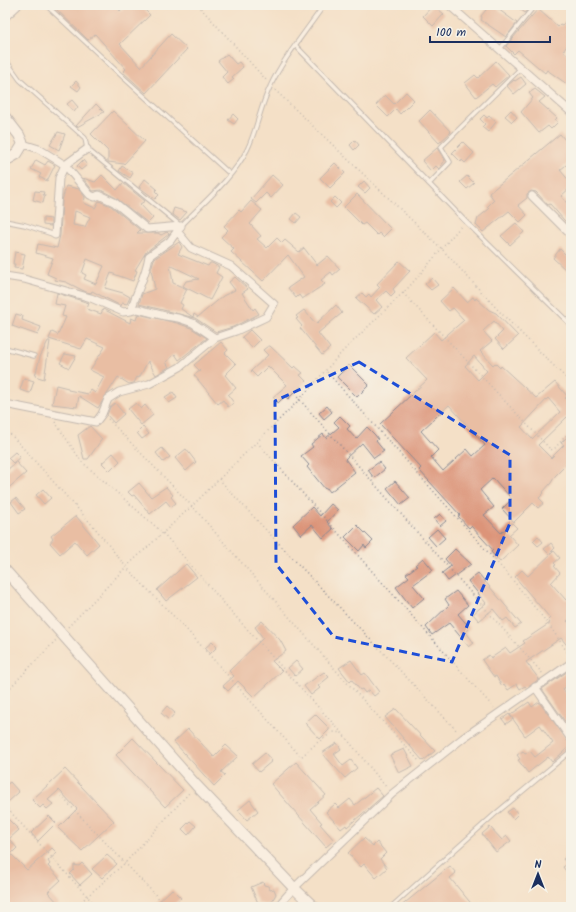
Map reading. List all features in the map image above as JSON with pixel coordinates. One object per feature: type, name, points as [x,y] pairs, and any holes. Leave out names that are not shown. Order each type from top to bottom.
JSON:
[{"type":"street","points":[[5,15],[16,5]]},
{"type":"street","points":[[449,5],[571,112]]},
{"type":"street","points":[[5,116],[19,135],[23,144],[39,150],[65,165],[90,195],[95,197],[99,196],[114,202],[147,229],[179,229]]},
{"type":"street","points":[[5,162],[17,154],[23,144]]},
{"type":"street","points":[[55,235],[59,178],[65,165],[87,149]]},
{"type":"street","points":[[532,196],[571,235]]},
{"type":"street","points":[[131,311],[134,297],[147,268],[149,256],[170,241],[179,229]]},
{"type":"street","points":[[5,404],[96,422],[102,414],[108,399],[119,392],[149,384],[180,367],[215,338],[236,331],[266,317],[274,304],[231,266],[191,248],[179,229]]},
{"type":"street","points":[[5,276],[24,279],[92,298],[123,312],[138,309],[178,318],[193,323],[215,338]]},
{"type":"street","points":[[5,570],[196,785],[314,907]]},
{"type":"street","points":[[277,907],[294,888],[392,794],[463,738],[547,678],[571,663]]},
{"type":"street","points":[[535,687],[571,739]]},
{"type":"lane","points":[[46,5],[230,174]]},
{"type":"lane","points":[[5,59],[20,80],[85,138],[87,149],[179,229],[230,174],[247,150],[271,85],[324,5]]},
{"type":"lane","points":[[500,49],[535,5]]},
{"type":"lane","points":[[296,46],[465,221],[571,325]]},
{"type":"lane","points":[[429,184],[450,162],[441,147],[521,68]]},
{"type":"lane","points":[[5,221],[25,225],[55,235]]},
{"type":"lane","points":[[5,348],[34,356]]},
{"type":"lane","points":[[391,907],[495,814],[571,751]]},
{"type":"path","points":[[198,5],[271,85],[441,248],[499,311],[571,383]]},
{"type":"path","points":[[5,693],[126,567],[219,480],[300,399],[327,371],[343,351],[403,293],[465,221]]},
{"type":"path","points":[[403,293],[550,450],[555,448],[571,430]]},
{"type":"path","points":[[327,371],[511,578],[549,625],[571,658]]},
{"type":"path","points":[[292,390],[547,678]]},
{"type":"path","points":[[48,412],[82,462],[163,533],[236,617],[342,733],[392,794]]},
{"type":"path","points":[[102,414],[192,506],[340,675],[425,767]]},
{"type":"path","points":[[5,428],[95,528],[126,567],[192,636],[302,757],[318,742],[333,732],[342,733]]},
{"type":"path","points":[[257,442],[498,713]]},
{"type":"path","points":[[219,480],[310,579],[348,614],[463,738]]},
{"type":"path","points":[[75,907],[125,863],[196,785]]},
{"type":"path","points":[[62,796],[167,907]]},
{"type":"path","points":[[5,806],[97,907]]},
{"type":"highlighted area","points":[[359,362],[510,455],[510,523],[452,662],[334,637],[276,564],[275,401]]},
{"type":"building","points":[[52,5],[115,5],[120,11],[126,5],[140,5],[150,15],[120,44],[141,67],[171,34],[187,49],[146,93],[123,72],[126,69],[95,34],[88,40]]},
{"type":"building","points":[[433,5],[444,14],[433,26],[423,16]]},
{"type":"building","points":[[490,5],[501,5],[498,9],[517,23],[506,37],[481,20],[481,16]]},
{"type":"building","points":[[515,5],[529,5],[530,6],[525,13]]},
{"type":"building","points":[[538,9],[558,27],[560,25],[562,26],[571,14],[571,41],[563,51],[571,57],[571,87],[547,70],[545,73],[518,50],[514,54],[506,46]]},
{"type":"building","points":[[227,54],[236,64],[239,62],[243,67],[232,77],[234,79],[228,84],[222,77],[227,72],[218,61]]},
{"type":"building","points":[[496,61],[509,75],[495,87],[492,84],[476,97],[465,83],[475,75],[478,78]]},
{"type":"building","points":[[521,77],[526,84],[514,94],[507,86],[514,80],[515,81]]},
{"type":"building","points":[[76,81],[81,87],[78,91],[71,86]]},
{"type":"building","points":[[535,89],[545,97],[539,102],[557,118],[555,120],[558,122],[551,129],[548,126],[539,133],[521,112],[533,98],[529,93]]},
{"type":"building","points":[[406,92],[414,100],[400,114],[396,109],[388,117],[376,105],[385,95],[394,104]]},
{"type":"building","points":[[72,100],[78,107],[74,112],[67,104]]},
{"type":"building","points":[[96,104],[104,112],[77,127],[76,126]]},
{"type":"building","points":[[430,110],[451,132],[439,143],[419,121]]},
{"type":"building","points":[[511,110],[517,117],[512,122],[505,116]]},
{"type":"building","points":[[113,111],[145,141],[124,164],[108,162],[108,151],[91,134]]},
{"type":"building","points":[[233,114],[238,119],[234,124],[228,120]]},
{"type":"building","points":[[484,115],[487,118],[489,116],[496,122],[488,132],[482,127],[485,124],[480,119]]},
{"type":"building","points":[[58,132],[65,134],[59,150],[50,145]]},
{"type":"building","points":[[560,134],[571,147],[571,161],[560,170],[571,183],[571,187],[561,196],[571,208],[571,228],[550,204],[548,205],[536,192],[531,191],[527,194],[527,198],[518,205],[527,215],[520,222],[509,211],[483,232],[476,225],[478,218],[489,209],[487,207],[494,200],[489,193]]},
{"type":"building","points":[[355,140],[359,145],[354,150],[350,145]]},
{"type":"building","points":[[463,142],[474,153],[465,163],[462,160],[461,162],[452,153]]},
{"type":"building","points":[[437,148],[445,160],[439,169],[436,166],[431,171],[422,161]]},
{"type":"building","points":[[36,160],[45,165],[48,161],[55,165],[47,181],[39,177],[41,174],[31,169]]},
{"type":"building","points":[[83,160],[87,165],[81,170],[77,166]]},
{"type":"building","points":[[335,163],[345,173],[330,188],[320,178]]},
{"type":"building","points":[[122,166],[133,173],[130,178],[119,171]]},
{"type":"building","points":[[102,175],[117,190],[123,183],[145,201],[140,204],[153,218],[148,223],[116,198],[101,190],[93,191],[83,178],[95,182]]},
{"type":"building","points":[[272,175],[283,185],[271,198],[266,193],[256,203],[251,199]]},
{"type":"building","points":[[467,176],[474,183],[467,189],[460,182]]},
{"type":"building","points":[[145,179],[157,189],[155,191],[159,195],[155,199],[139,187]]},
{"type":"building","points":[[364,181],[370,188],[365,193],[358,187]]},
{"type":"building","points":[[66,186],[79,189],[85,197],[84,203],[95,208],[99,201],[111,206],[140,230],[137,233],[158,233],[161,235],[167,232],[169,234],[146,252],[135,270],[137,271],[133,281],[111,273],[105,288],[123,293],[130,297],[127,304],[122,303],[121,306],[92,291],[91,293],[86,292],[66,282],[55,280],[56,278],[47,274],[53,258],[36,253],[38,244],[57,248],[60,235],[62,201]],"holes":[[[75,211],[90,217],[85,227],[73,225]],[[87,259],[104,266],[96,284],[84,279],[86,275],[82,273]]]},
{"type":"building","points":[[35,191],[44,192],[43,195],[45,195],[43,203],[33,200]]},
{"type":"building","points":[[357,194],[391,229],[383,237],[379,233],[377,235],[365,223],[362,225],[344,207]]},
{"type":"building","points":[[335,197],[341,203],[336,208],[330,202]]},
{"type":"building","points":[[251,201],[262,210],[250,224],[261,236],[257,239],[267,248],[277,238],[282,243],[285,240],[299,252],[304,248],[317,265],[328,256],[340,269],[333,275],[331,272],[321,280],[325,284],[302,299],[299,295],[296,298],[288,288],[304,277],[288,255],[263,281],[231,252],[234,249],[221,237],[228,230],[224,226],[239,210],[241,212]]},
{"type":"building","points":[[174,208],[187,212],[180,220],[172,214]]},
{"type":"building","points":[[296,213],[301,217],[296,223],[291,219]]},
{"type":"building","points":[[43,218],[51,219],[51,226],[43,225]]},
{"type":"building","points":[[516,223],[524,232],[510,245],[501,236]]},
{"type":"building","points":[[179,242],[182,247],[178,254],[208,266],[212,263],[219,267],[216,273],[222,277],[210,300],[183,286],[186,281],[199,279],[170,265],[173,283],[187,289],[180,303],[183,305],[181,309],[193,317],[194,314],[198,317],[223,296],[235,290],[229,282],[235,277],[248,289],[242,293],[253,310],[255,308],[259,314],[233,327],[216,332],[195,318],[139,304],[142,294],[155,289],[151,269],[154,259]]},
{"type":"building","points":[[560,249],[571,260],[571,267],[567,271],[553,258]]},
{"type":"building","points":[[15,252],[25,254],[22,269],[14,268],[15,264],[13,264]]},
{"type":"building","points":[[399,261],[410,271],[393,289],[395,292],[391,296],[386,291],[376,300],[382,307],[374,314],[356,298],[362,293],[366,297],[369,294],[371,297],[380,287],[377,284]]},
{"type":"building","points":[[432,278],[438,285],[431,290],[425,284]]},
{"type":"building","points":[[454,288],[467,302],[473,297],[475,300],[476,298],[489,310],[496,313],[518,336],[504,349],[495,339],[503,331],[494,321],[483,331],[492,341],[480,351],[493,365],[495,363],[500,368],[501,366],[536,398],[555,382],[568,397],[565,398],[571,404],[571,421],[567,417],[538,445],[551,458],[564,445],[561,443],[571,433],[571,460],[555,476],[539,498],[544,503],[538,508],[533,503],[514,522],[502,509],[512,499],[493,478],[480,490],[494,507],[484,515],[501,533],[512,523],[517,528],[509,535],[518,545],[500,562],[491,552],[493,550],[471,526],[469,528],[458,516],[460,515],[419,470],[421,468],[380,424],[427,380],[406,358],[434,332],[441,340],[464,320],[453,308],[449,311],[440,301]],"holes":[[[474,356],[487,371],[478,380],[465,366]],[[548,398],[560,412],[532,439],[521,427]],[[449,405],[485,445],[473,456],[467,449],[443,471],[431,457],[438,450],[421,431]]]},
{"type":"building","points":[[57,293],[89,303],[87,309],[101,314],[103,309],[130,323],[131,318],[136,320],[138,314],[177,323],[191,328],[207,338],[179,360],[175,354],[166,362],[169,367],[156,375],[148,361],[139,378],[137,377],[134,383],[129,384],[118,377],[98,408],[79,396],[77,407],[52,404],[56,385],[68,388],[68,390],[88,394],[91,390],[95,393],[104,377],[90,370],[105,347],[87,339],[81,349],[49,339],[52,332],[58,335],[66,317],[62,316],[65,306],[55,304]]},
{"type":"building","points":[[336,305],[342,313],[318,333],[330,348],[322,355],[300,328],[302,326],[296,319],[298,318],[296,316],[304,310],[316,324]]},
{"type":"building","points":[[16,314],[23,316],[22,320],[41,327],[38,335],[12,326]]},
{"type":"building","points":[[250,330],[260,340],[252,348],[242,337]]},
{"type":"building","points":[[48,341],[50,341],[44,379],[35,376],[40,357]]},
{"type":"building","points":[[221,342],[228,350],[225,353],[236,364],[225,375],[236,388],[228,395],[234,403],[228,407],[223,400],[218,404],[194,375],[200,371],[194,365]]},
{"type":"building","points":[[270,346],[293,368],[295,366],[303,373],[300,375],[306,381],[288,399],[285,396],[278,403],[273,397],[287,385],[268,366],[257,377],[251,371],[268,355],[263,350]]},
{"type":"building","points":[[65,354],[76,356],[69,368],[60,363]]},
{"type":"building","points":[[349,365],[369,385],[357,397],[337,377]]},
{"type":"building","points":[[24,378],[34,381],[30,393],[20,390]]},
{"type":"building","points":[[173,392],[177,398],[169,403],[165,397]]},
{"type":"building","points":[[115,403],[124,414],[114,423],[107,415],[110,407]]},
{"type":"building","points":[[136,403],[141,409],[145,405],[153,415],[141,425],[128,409]]},
{"type":"building","points":[[327,406],[332,412],[324,419],[319,413]]},
{"type":"building","points":[[340,416],[350,426],[347,429],[356,439],[367,427],[378,439],[376,441],[384,451],[374,458],[362,443],[345,459],[355,472],[330,492],[327,488],[325,489],[307,467],[309,465],[301,456],[313,447],[311,444],[323,434],[326,438],[339,427],[334,422]]},
{"type":"building","points":[[90,426],[102,439],[88,459],[84,459],[78,435]]},
{"type":"building","points":[[143,427],[149,434],[142,439],[137,433]]},
{"type":"building","points":[[162,448],[170,457],[163,462],[156,453]]},
{"type":"building","points":[[186,449],[196,462],[186,471],[175,458]]},
{"type":"building","points":[[15,452],[20,457],[13,463],[8,458]]},
{"type":"building","points":[[113,453],[120,461],[110,471],[102,463]]},
{"type":"building","points":[[16,462],[26,473],[5,491],[5,472]]},
{"type":"building","points":[[379,462],[385,469],[374,478],[368,470]]},
{"type":"building","points":[[395,481],[410,498],[401,505],[387,488]]},
{"type":"building","points":[[139,483],[151,497],[166,487],[173,495],[171,497],[176,503],[171,507],[166,501],[150,514],[134,495],[132,496],[128,492]]},
{"type":"building","points":[[43,489],[51,498],[44,504],[36,495]]},
{"type":"building","points":[[16,498],[25,509],[19,513],[11,502]]},
{"type":"building","points":[[331,504],[338,510],[327,522],[333,529],[323,538],[312,525],[301,535],[293,525],[312,507],[320,516]]},
{"type":"building","points":[[440,514],[446,521],[440,526],[434,519]]},
{"type":"building","points":[[76,516],[99,544],[87,555],[75,541],[60,554],[50,543],[53,539],[51,536]]},
{"type":"building","points":[[357,525],[373,541],[366,548],[364,545],[359,551],[345,537]]},
{"type":"building","points":[[437,529],[445,538],[436,546],[428,537]]},
{"type":"building","points":[[538,536],[543,542],[538,546],[533,541]]},
{"type":"building","points":[[551,543],[555,548],[549,554],[544,549]]},
{"type":"building","points":[[455,549],[471,564],[448,581],[442,573],[451,566],[445,559]]},
{"type":"building","points":[[554,551],[560,558],[554,563],[556,565],[554,566],[560,573],[551,583],[566,600],[571,595],[571,618],[567,621],[571,625],[571,650],[561,638],[526,662],[539,679],[527,688],[525,686],[520,689],[517,684],[508,690],[504,684],[502,686],[496,676],[494,677],[482,660],[489,655],[491,658],[506,648],[510,653],[525,643],[523,641],[550,623],[548,620],[550,618],[515,577],[522,570],[528,576]]},
{"type":"building","points":[[423,558],[433,570],[413,585],[424,598],[412,608],[396,587],[409,577],[406,574],[417,566],[415,565]]},
{"type":"building","points":[[186,564],[197,577],[166,601],[157,590]]},
{"type":"building","points":[[478,573],[521,624],[515,628],[507,618],[503,621],[493,609],[479,621],[473,614],[486,603],[468,581]]},
{"type":"building","points":[[456,591],[468,605],[458,614],[470,628],[466,632],[474,643],[469,647],[449,623],[432,635],[426,627],[449,605],[445,599]]},
{"type":"building","points":[[262,621],[280,640],[286,651],[272,661],[282,671],[254,697],[238,681],[228,691],[223,686],[234,676],[229,671],[263,638],[255,627]]},
{"type":"building","points":[[212,642],[217,647],[210,654],[205,648]]},
{"type":"building","points":[[351,660],[362,675],[365,673],[379,692],[374,696],[369,690],[365,693],[362,689],[360,690],[352,680],[350,682],[339,668]]},
{"type":"building","points":[[296,661],[303,669],[295,676],[288,668]]},
{"type":"building","points":[[571,669],[571,683],[563,689],[571,699],[571,725],[569,727],[542,689]]},
{"type":"building","points":[[324,672],[329,677],[318,686],[320,688],[311,695],[304,686]]},
{"type":"building","points":[[529,702],[532,707],[539,702],[571,745],[552,762],[548,757],[528,773],[518,760],[520,759],[517,755],[523,751],[525,754],[530,751],[535,757],[553,743],[540,725],[525,736],[510,715]]},
{"type":"building","points":[[167,706],[175,713],[169,720],[161,713]]},
{"type":"building","points":[[396,709],[435,751],[423,761],[385,717]]},
{"type":"building","points":[[315,714],[329,728],[329,730],[320,739],[305,723]]},
{"type":"building","points":[[509,714],[513,719],[506,724],[502,719]]},
{"type":"building","points":[[188,729],[214,757],[226,745],[238,756],[221,772],[225,775],[214,786],[174,742]]},
{"type":"building","points":[[133,738],[183,790],[165,807],[116,755]]},
{"type":"building","points":[[337,743],[341,749],[334,754],[343,766],[351,760],[357,768],[345,778],[322,753]]},
{"type":"building","points":[[404,749],[413,766],[399,773],[390,755]]},
{"type":"building","points":[[265,753],[272,761],[259,772],[252,764]]},
{"type":"building","points":[[296,762],[326,795],[310,809],[322,823],[320,824],[334,840],[326,847],[271,784]]},
{"type":"building","points":[[65,769],[114,821],[82,851],[58,828],[77,809],[59,790],[48,800],[53,804],[47,809],[43,805],[40,808],[32,800]]},
{"type":"building","points":[[10,782],[19,792],[8,802],[5,799],[5,786]]},
{"type":"building","points":[[376,788],[383,796],[347,827],[346,825],[341,829],[326,812],[335,804],[339,808],[350,799],[355,805]]},
{"type":"building","points":[[250,800],[258,811],[247,820],[238,810]]},
{"type":"building","points":[[513,808],[518,814],[513,819],[507,812]]},
{"type":"building","points":[[49,816],[56,823],[38,841],[31,833]]},
{"type":"building","points":[[8,819],[19,830],[9,839],[17,848],[11,854],[27,870],[52,848],[57,853],[48,861],[50,864],[48,866],[61,880],[48,892],[59,904],[56,907],[5,907],[5,822]]},
{"type":"building","points":[[190,821],[196,826],[188,835],[182,829]]},
{"type":"building","points":[[490,827],[502,840],[507,836],[511,841],[496,852],[482,834]]},
{"type":"building","points":[[364,838],[373,846],[377,842],[386,853],[380,859],[387,868],[376,878],[364,864],[361,867],[348,853]]},
{"type":"building","points":[[571,853],[571,878],[563,867],[567,864],[563,859]]},
{"type":"building","points":[[107,855],[117,864],[102,878],[92,869]]},
{"type":"building","points":[[82,863],[92,874],[80,885],[70,874],[74,870],[74,865],[79,866]]},
{"type":"building","points":[[450,866],[456,873],[450,878],[474,907],[400,907]]},
{"type":"building","points":[[263,882],[264,885],[268,886],[270,890],[274,889],[276,894],[271,903],[265,905],[258,903],[251,887]]},
{"type":"building","points":[[172,889],[181,898],[171,907],[153,907]]}]
